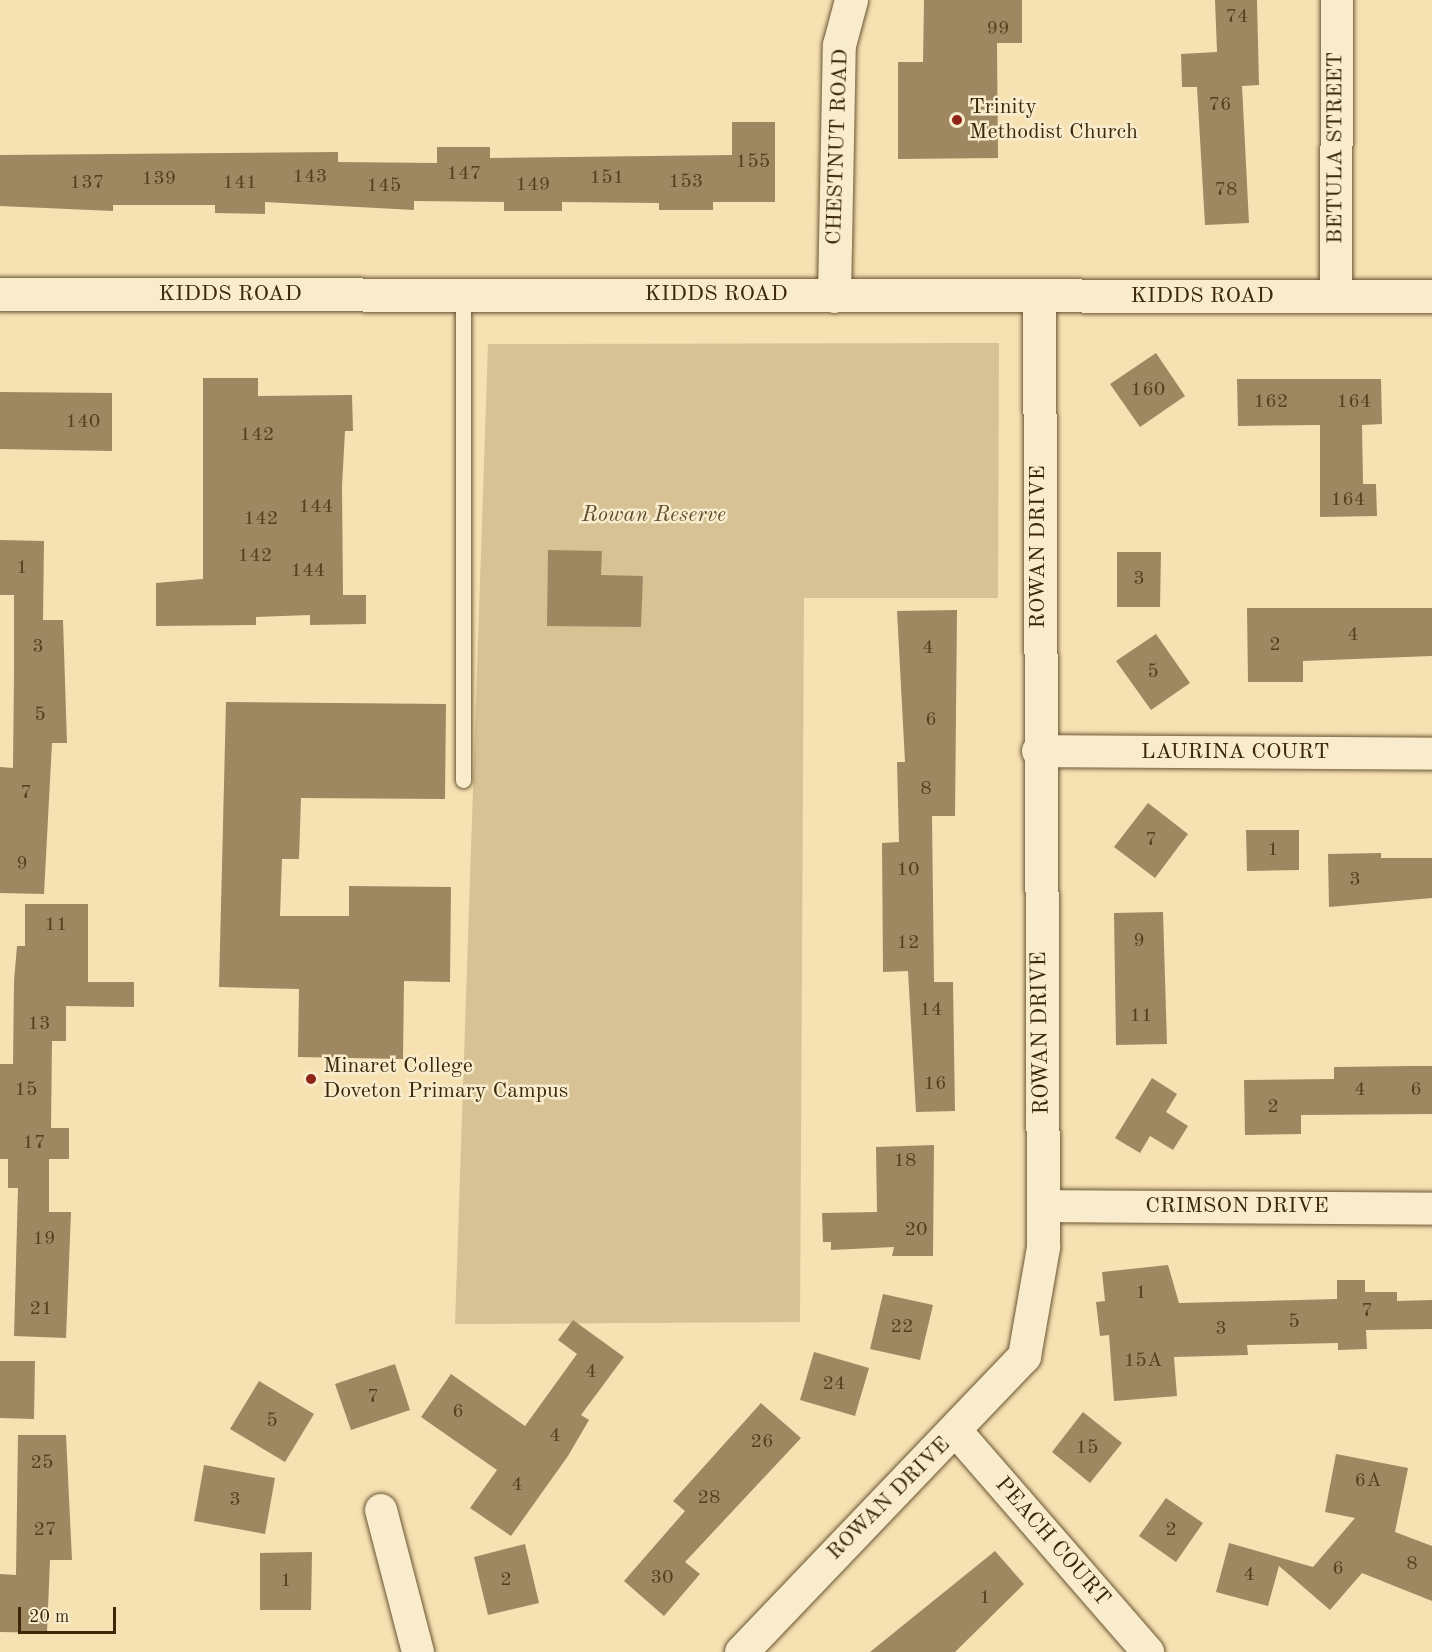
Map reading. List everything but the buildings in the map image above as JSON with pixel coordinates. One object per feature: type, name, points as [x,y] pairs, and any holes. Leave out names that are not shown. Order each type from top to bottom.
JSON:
[{"type":"street","name":"CHESTNUT ROAD","points":[[834,296],[839,45],[851,0]]},
{"type":"street","name":"BETULA STREET","points":[[1336,296],[1337,0]]},
{"type":"street","name":"KIDDS ROAD","points":[[0,294],[1039,298],[1432,296]]},
{"type":"street","name":"ROWAN DRIVE","points":[[741,1652],[956,1431],[1024,1356],[1043,1247],[1038,751],[1039,298]]},
{"type":"street","name":"LAURINA COURT","points":[[1038,751],[1432,754]]},
{"type":"street","name":"CRIMSON DRIVE","points":[[1043,1206],[1432,1209]]},
{"type":"street","name":"PEACH COURT","points":[[956,1431],[1148,1652]]},
{"type":"street","points":[[381,1510],[418,1652]]},
{"type":"lane","points":[[463,295],[464,780]]},
{"type":"green space","name":"Rowan Reserve","points":[[999,343],[998,598],[804,598],[800,1322],[455,1324],[488,344]]},
{"type":"place","name":"Trinity Methodist Church","points":[[957,120]]},
{"type":"place","name":"Minaret College Doveton Primary Campus","points":[[311,1079]]}]
